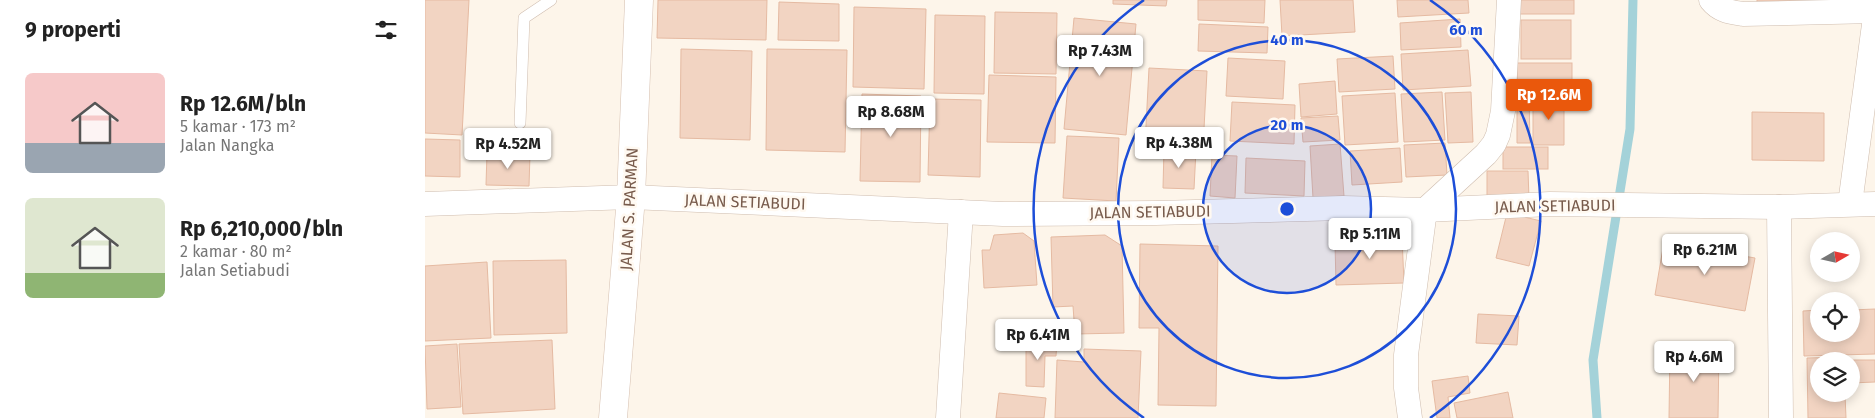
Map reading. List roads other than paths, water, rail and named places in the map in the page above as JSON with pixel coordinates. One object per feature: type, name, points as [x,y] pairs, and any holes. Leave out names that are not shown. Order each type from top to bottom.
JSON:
[{"type":"street","name":"JALAN S. PARMAN","points":[[613,418],[631,196],[639,0]]},
{"type":"street","points":[[1410,418],[1406,388],[1406,355],[1425,210],[1495,144],[1503,111],[1509,0]]},
{"type":"street","points":[[1711,0],[1721,9],[1743,14],[1875,11]]},
{"type":"street","points":[[1850,204],[1875,17]]},
{"type":"street","name":"JALAN SETIABUDI","points":[[425,204],[631,196],[961,212],[1156,213],[1343,208],[1425,210],[1550,204],[1779,206],[1875,204]]},
{"type":"street","points":[[1779,206],[1781,418]]},
{"type":"street","points":[[948,418],[961,212]]},
{"type":"lane","points":[[520,123],[524,18],[551,0]]},
{"type":"waterway","points":[[1597,418],[1593,360],[1630,129],[1633,0]]}]
